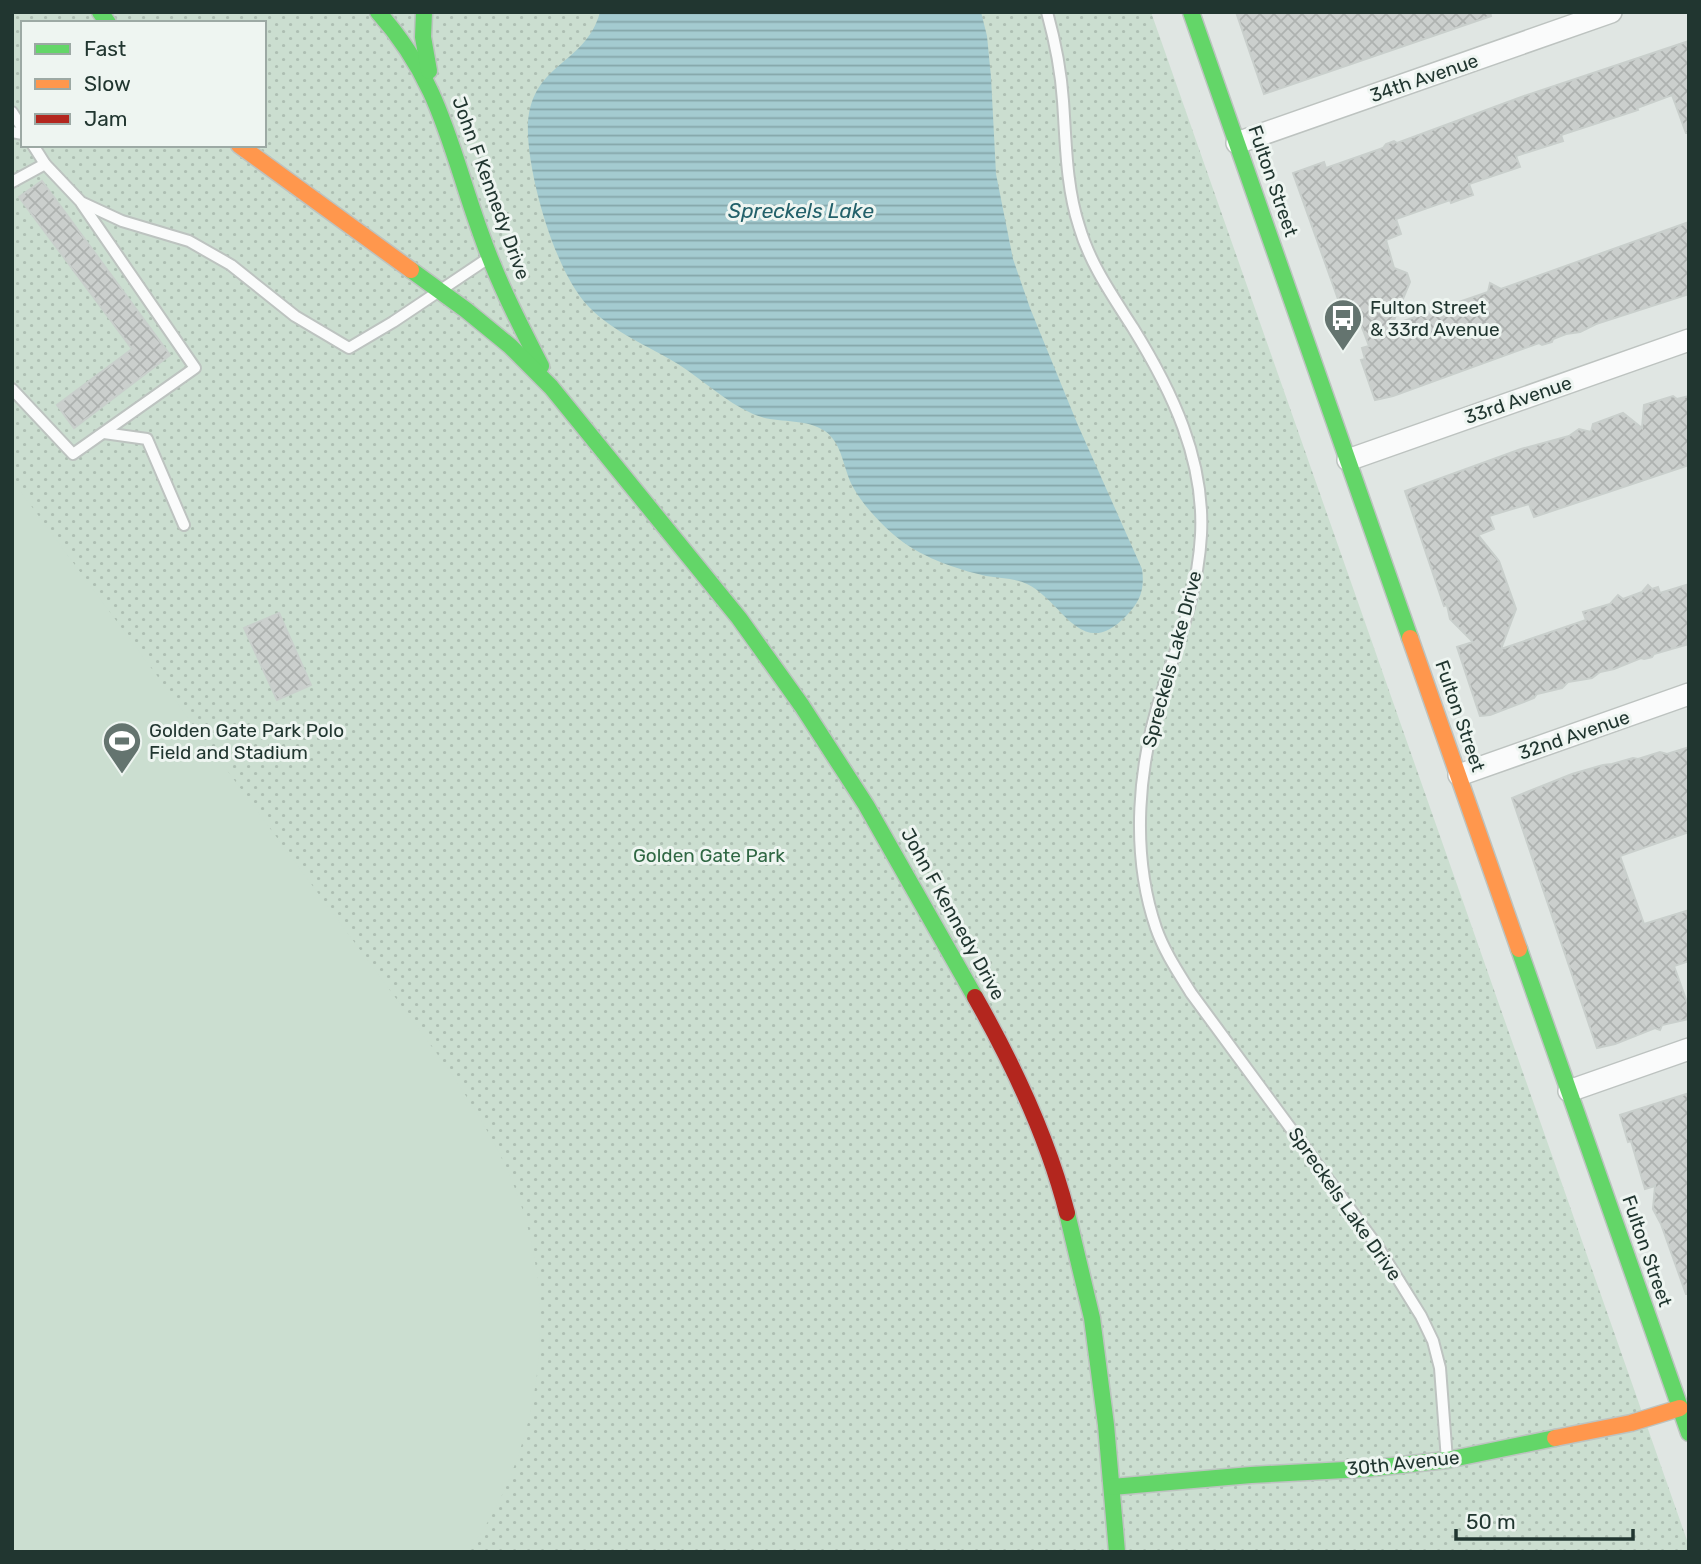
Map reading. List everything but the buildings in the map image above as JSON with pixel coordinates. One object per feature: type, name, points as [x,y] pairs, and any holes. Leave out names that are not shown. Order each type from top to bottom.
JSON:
[{"type":"street","name":"John F Kennedy Drive","points":[[379,12],[415,55],[441,111],[490,257],[551,387]]},
{"type":"street","points":[[424,12],[423,37],[426,55],[441,111]]},
{"type":"street","name":"Fulton Street","points":[[1191,12],[1569,1091],[1684,1406],[1689,1433]]},
{"type":"street","name":"34th Avenue","points":[[1237,143],[1611,12]]},
{"type":"street","name":"John F Kennedy Drive","points":[[242,147],[440,291],[510,346],[551,387],[705,573],[802,706],[866,804],[986,1018],[1046,1144],[1066,1208],[1092,1318],[1107,1425],[1117,1552]]},
{"type":"street","name":"33rd Avenue","points":[[1348,460],[1689,340]]},
{"type":"street","name":"32nd Avenue","points":[[1458,775],[1689,694]]},
{"type":"street","points":[[1569,1091],[1689,1049]]},
{"type":"street","name":"30th Avenue","points":[[1112,1487],[1364,1469],[1447,1460],[1631,1423],[1684,1406]]},
{"type":"lane","name":"Spreckels Lake Drive","points":[[1047,12],[1060,69],[1067,159],[1078,223],[1088,254],[1154,362],[1169,393],[1183,425],[1199,484],[1201,536],[1192,594],[1185,626],[1154,719],[1142,786],[1140,823],[1147,897],[1157,929],[1191,993],[1371,1237],[1420,1316],[1433,1341],[1440,1368],[1447,1460]]},
{"type":"lane","points":[[12,112],[21,128]]},
{"type":"lane","points":[[12,389],[73,454],[195,368],[80,202],[45,164],[34,147]]},
{"type":"lane","points":[[12,182],[45,164]]},
{"type":"lane","points":[[80,202],[122,221],[189,241],[231,265],[295,316],[349,348],[490,257]]},
{"type":"lane","points":[[104,433],[147,439],[184,525]]},
{"type":"green space","name":"Golden Gate Park","points":[[12,12],[1151,12],[1689,1552],[12,1552]]},
{"type":"green space","name":"Golden Gate Park Polo Field and Stadium","points":[[12,480],[449,1070],[484,1124],[512,1181],[528,1227],[537,1274],[540,1323],[537,1372],[529,1420],[514,1467],[494,1511],[468,1552],[12,1552]]},
{"type":"water","name":"Spreckels Lake","points":[[600,12],[981,12],[987,36],[991,77],[996,174],[1013,259],[1077,423],[1142,569],[1140,595],[1126,616],[1110,629],[1096,633],[1084,631],[1027,584],[962,570],[914,549],[888,530],[862,500],[853,487],[836,443],[825,431],[808,424],[762,417],[743,409],[678,364],[620,332],[589,307],[566,273],[547,226],[539,201],[528,135],[530,111],[536,93],[546,79],[582,45]]},
{"type":"traffic: fast","points":[[100,12],[107,21]]},
{"type":"traffic: fast","points":[[378,12],[416,64],[442,117],[494,268],[541,366]]},
{"type":"traffic: fast","points":[[424,12],[423,37],[429,71]]},
{"type":"traffic: fast","points":[[1191,12],[1410,638]]},
{"type":"traffic: fast","points":[[411,270],[510,346],[551,387],[739,618],[802,706],[866,805],[975,997]]},
{"type":"traffic: fast","points":[[1519,949],[1689,1433]]},
{"type":"traffic: fast","points":[[1067,1213],[1092,1318],[1106,1425],[1117,1552]]},
{"type":"traffic: fast","points":[[1112,1487],[1364,1469],[1447,1460],[1555,1438]]},
{"type":"traffic: slow","points":[[242,147],[411,270]]},
{"type":"traffic: slow","points":[[1410,638],[1519,949]]},
{"type":"traffic: slow","points":[[1555,1438],[1631,1423],[1680,1408]]},
{"type":"traffic: jam","points":[[975,997],[1003,1048],[1040,1129],[1067,1213]]},
{"type":"place","name":"Fulton Street & 33rd Avenue","points":[[1343,352]]},
{"type":"place","name":"Golden Gate Park Polo Field and Stadium","points":[[122,775]]}]
